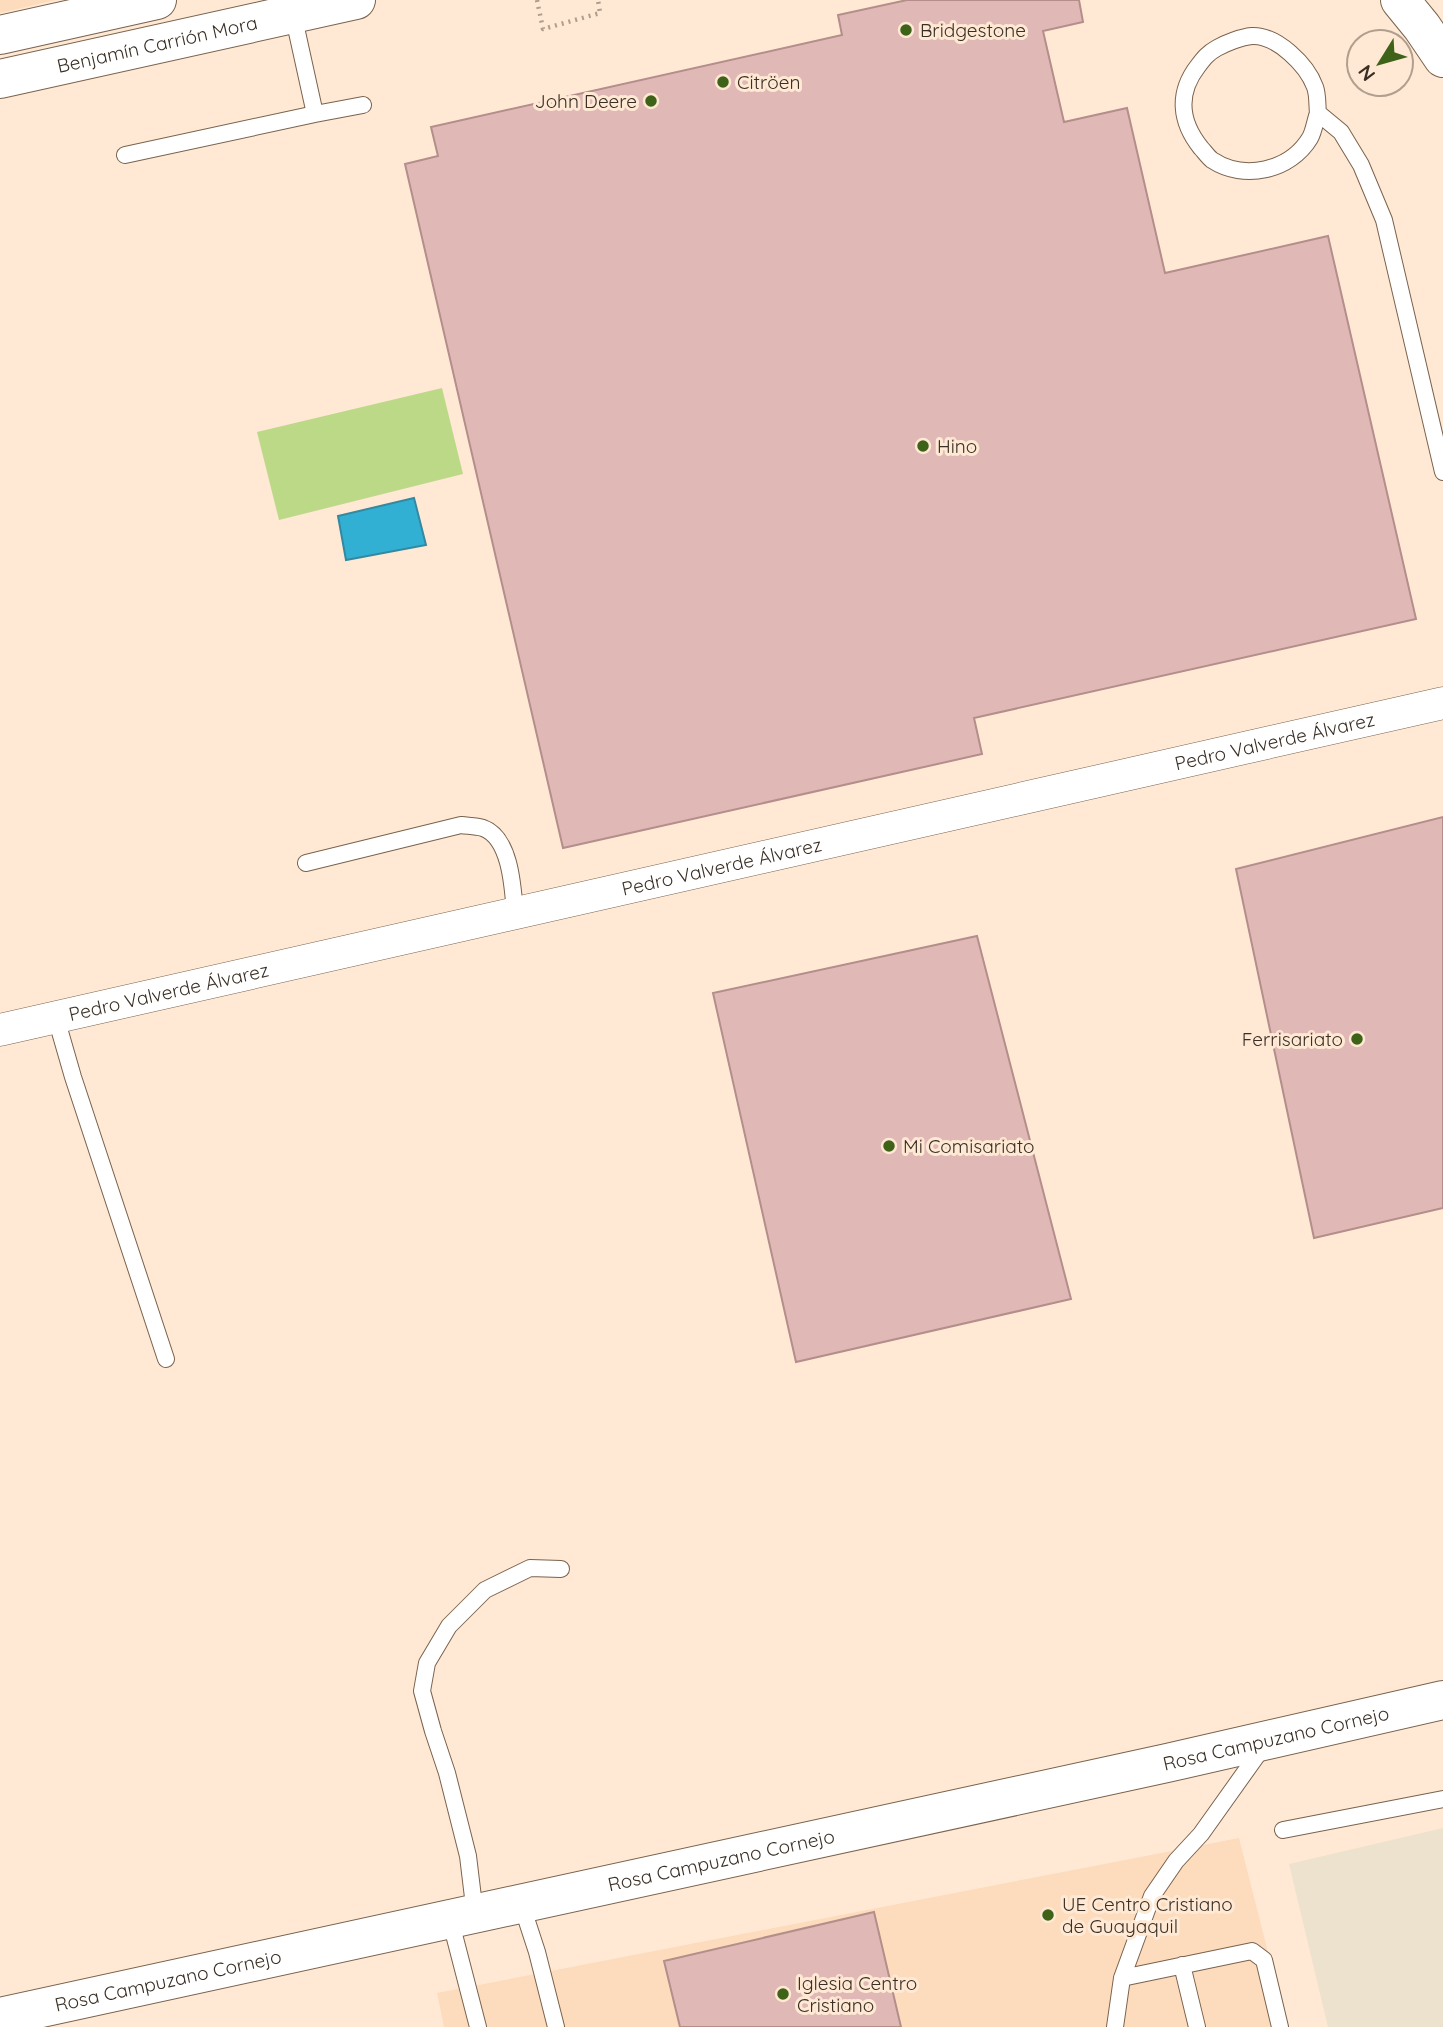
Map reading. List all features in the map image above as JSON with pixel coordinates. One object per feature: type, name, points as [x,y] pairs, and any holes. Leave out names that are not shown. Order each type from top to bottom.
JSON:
[{"type":"street","points":[[0,35],[157,0]]},
{"type":"street","name":"Benjamín Carrión Mora","points":[[0,79],[356,0]]},
{"type":"street","points":[[1399,0],[1443,58]]},
{"type":"street","name":"Pedro Valverde Álvarez","points":[[0,1030],[1443,704]]},
{"type":"street","name":"Rosa Campuzano Cornejo","points":[[0,2017],[1167,1763],[1443,1700]]},
{"type":"lane","points":[[293,14],[315,114]]},
{"type":"lane","points":[[1318,113],[1311,137],[1297,154],[1277,166],[1255,173],[1231,168],[1211,159],[1194,138],[1186,121],[1182,98],[1191,75],[1208,53],[1224,44],[1253,36],[1270,41],[1290,52],[1307,69],[1316,90],[1318,113],[1341,132],[1361,165],[1384,220],[1443,472]]},
{"type":"lane","points":[[125,155],[363,106]]},
{"type":"lane","points":[[306,863],[461,825],[485,829],[501,844],[512,878],[515,914]]},
{"type":"lane","points":[[56,1018],[166,1359]]},
{"type":"lane","points":[[478,2027],[463,1916],[468,1856],[422,1691],[427,1663],[449,1626],[485,1590],[530,1568],[561,1569]]},
{"type":"lane","points":[[1115,2027],[1122,1978],[1152,1896],[1176,1861],[1208,1825],[1268,1739]]},
{"type":"lane","points":[[1283,1830],[1443,1799]]},
{"type":"lane","points":[[521,1903],[556,2027]]},
{"type":"lane","points":[[1122,1978],[1252,1951],[1264,1960],[1280,2027]]},
{"type":"lane","points":[[1182,1965],[1197,2027]]},
{"type":"path","points":[[537,0],[543,29],[600,13],[598,0]]},
{"type":"shaded area","points":[[0,0],[56,0],[0,13]]},
{"type":"shaded area","points":[[1443,1828],[1443,2027],[1328,2027],[1289,1864]]},
{"type":"shaded area","name":"UE Centro Cristiano de Guayaquil","points":[[1239,1838],[1287,2027],[444,2027],[437,1993]]},
{"type":"green space","points":[[442,388],[463,474],[279,520],[257,432]]},
{"type":"water","points":[[414,498],[426,545],[346,560],[338,516]]},
{"type":"building","name":"Hino","points":[[907,0],[1079,0],[1083,22],[1043,31],[1064,122],[1127,108],[1165,273],[1328,236],[1416,619],[974,718],[982,754],[563,848],[405,164],[438,156],[431,127],[842,35],[838,15]]},
{"type":"building","name":"Ferrisariato","points":[[1443,817],[1443,1208],[1314,1238],[1236,869]]},
{"type":"building","name":"Mi Comisariato","points":[[977,936],[1071,1299],[796,1362],[713,993]]},
{"type":"building","name":"Iglesia Centro Cristiano","points":[[874,1912],[901,2027],[680,2027],[664,1961]]},
{"type":"place","name":"Bridgestone","points":[[906,30]]},
{"type":"place","name":"Citröen","points":[[723,82]]},
{"type":"place","name":"John Deere","points":[[651,101]]},
{"type":"place","name":"Hino","points":[[923,446]]},
{"type":"place","name":"Ferrisariato","points":[[1357,1039]]},
{"type":"place","name":"Mi Comisariato","points":[[889,1146]]},
{"type":"place","name":"UE Centro Cristiano de Guayaquil","points":[[1048,1915]]},
{"type":"place","name":"Iglesia Centro Cristiano","points":[[783,1994]]}]
